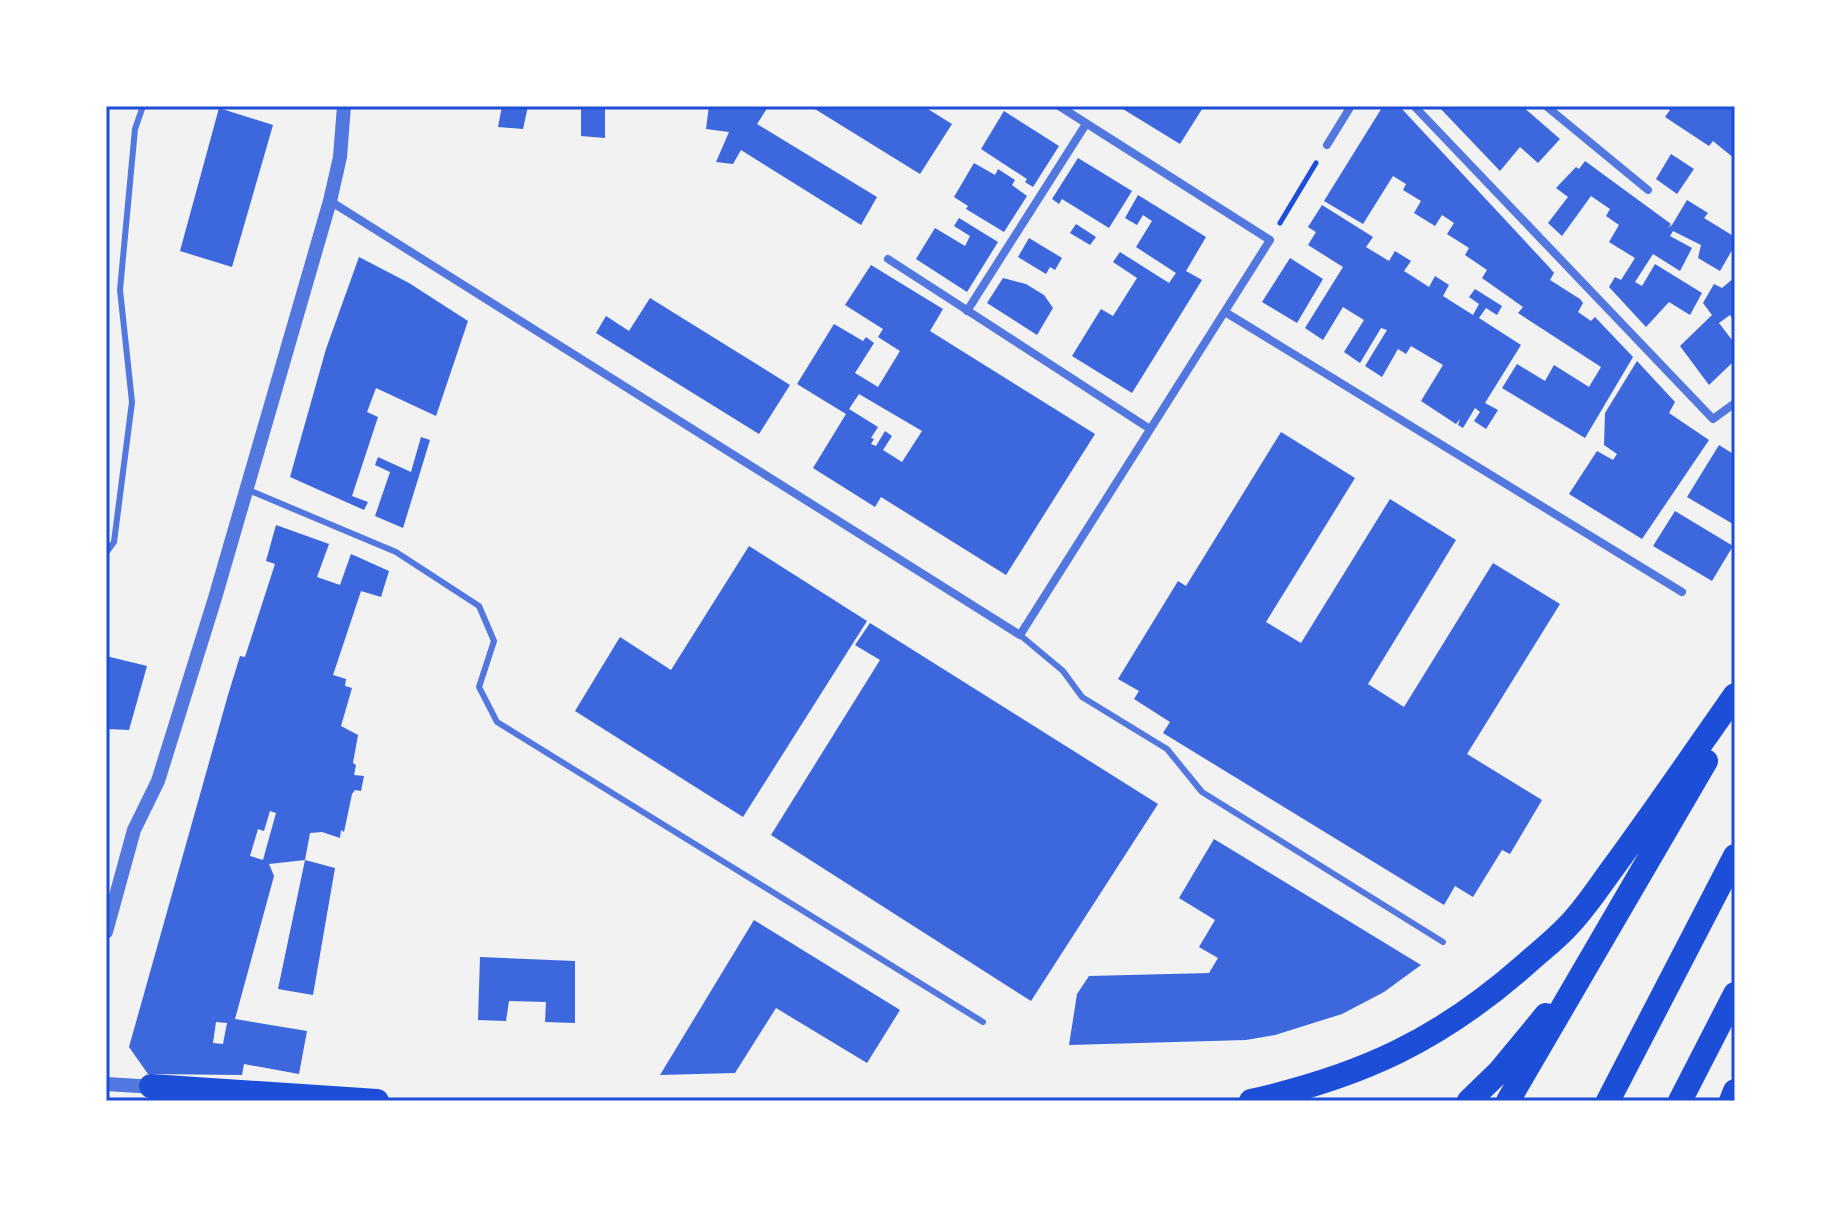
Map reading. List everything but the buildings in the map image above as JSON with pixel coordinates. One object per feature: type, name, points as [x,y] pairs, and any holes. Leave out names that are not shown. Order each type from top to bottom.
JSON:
[{"type":"highway","points":[[1251,1101],[1344,1076],[1391,1056],[1436,1033],[1466,1013],[1519,970],[1576,916],[1735,695]]},
{"type":"highway","points":[[1508,1101],[1735,710]]},
{"type":"highway","points":[[1608,1101],[1735,856]]},
{"type":"highway","points":[[1469,1101],[1499,1072],[1591,961]]},
{"type":"highway","points":[[1680,1101],[1735,994]]},
{"type":"highway","points":[[151,1086],[377,1101]]},
{"type":"highway","points":[[1731,1101],[1735,1091]]},
{"type":"street","points":[[106,932],[134,830],[158,781],[330,201],[340,157],[344,106]]},
{"type":"street","points":[[330,201],[1020,635],[1270,240],[1059,106]]},
{"type":"street","points":[[1327,145],[1351,106]]},
{"type":"street","points":[[1414,106],[1713,419],[1735,403]]},
{"type":"street","points":[[1546,106],[1648,190]]},
{"type":"street","points":[[967,311],[1086,124]]},
{"type":"street","points":[[888,259],[1150,429]]},
{"type":"street","points":[[1225,312],[1682,592]]},
{"type":"street","points":[[106,1084],[151,1086],[263,1101]]},
{"type":"lane","points":[[106,553],[114,542],[132,402],[120,290],[135,129],[143,106]]},
{"type":"lane","points":[[246,489],[396,552],[479,606],[494,641],[479,687],[497,722],[983,1022]]},
{"type":"lane","points":[[1020,635],[1063,671],[1082,697],[1167,749],[1202,792],[1443,942]]},
{"type":"path","points":[[1270,240],[1327,145]]}]
